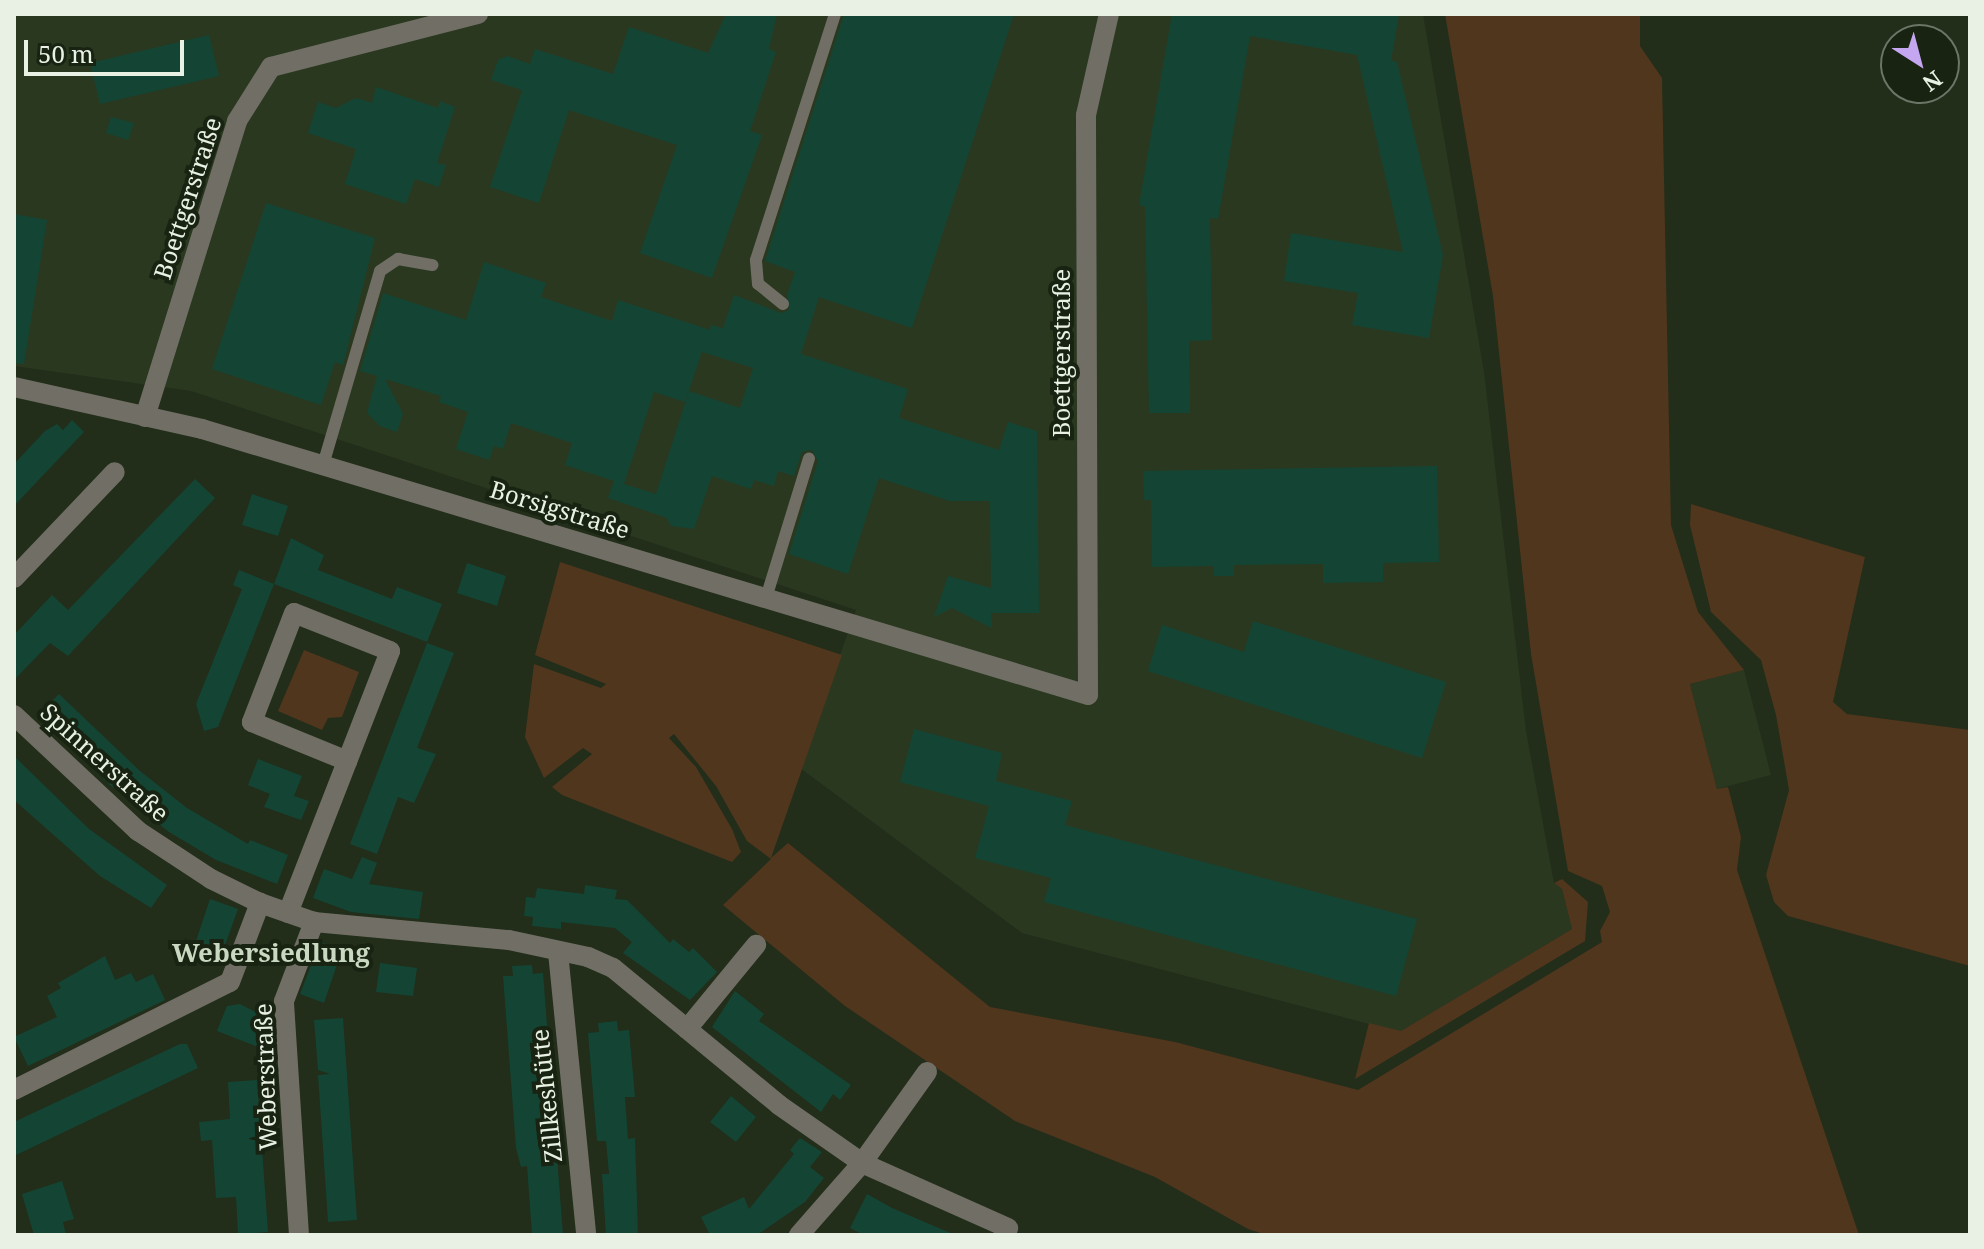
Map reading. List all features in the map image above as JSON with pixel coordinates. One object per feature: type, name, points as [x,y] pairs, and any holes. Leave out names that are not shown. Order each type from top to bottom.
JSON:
[{"type":"street","name":"Boettgerstraße","points":[[145,417],[237,121],[271,67],[478,14]]},
{"type":"street","name":"Boettgerstraße","points":[[1088,695],[1086,115],[1109,14]]},
{"type":"street","name":"Borsigstraße","points":[[14,387],[145,417],[323,465],[1088,695]]},
{"type":"street","points":[[14,578],[115,472]]},
{"type":"street","points":[[288,913],[390,651],[294,613],[252,722],[347,761]]},
{"type":"street","name":"Spinnerstraße","points":[[14,715],[138,831],[211,879],[260,903],[314,922],[509,940],[558,952]]},
{"type":"street","name":"Weberstraße","points":[[14,1090],[230,982],[260,903]]},
{"type":"street","name":"Weberstraße","points":[[299,1235],[284,1001],[314,922]]},
{"type":"street","points":[[687,1029],[756,945]]},
{"type":"street","points":[[558,952],[613,968],[779,1105],[862,1163],[1008,1228]]},
{"type":"street","name":"Zillkeshütte","points":[[558,952],[586,1235]]},
{"type":"street","points":[[799,1235],[862,1163],[927,1072]]},
{"type":"lane","points":[[783,304],[758,284],[756,260],[835,14]]},
{"type":"lane","points":[[323,465],[380,271],[398,259],[432,265]]},
{"type":"lane","points":[[766,598],[809,458]]},
{"type":"shaded area","points":[[14,14],[1423,14],[1484,372],[1526,731],[1554,883],[1562,889],[1572,929],[1400,1032],[1022,933],[800,768],[856,610],[191,391],[14,366]]},
{"type":"shaded area","points":[[1445,14],[1640,14],[1640,46],[1662,78],[1671,525],[1698,612],[1744,670],[1690,684],[1717,789],[1728,787],[1741,837],[1737,870],[1859,1235],[1267,1235],[1248,1229],[1155,1177],[1015,1121],[845,1006],[723,905],[771,859],[747,841],[716,786],[674,734],[669,738],[696,767],[732,829],[741,852],[732,862],[562,795],[552,787],[592,754],[583,748],[544,778],[525,737],[534,664],[601,688],[606,684],[535,655],[560,562],[842,655],[771,858],[788,843],[990,1007],[1175,1042],[1358,1090],[1602,942],[1600,931],[1610,912],[1602,886],[1568,871],[1531,654],[1493,296]]},
{"type":"shaded area","points":[[1691,504],[1865,557],[1833,702],[1847,714],[1970,730],[1970,966],[1788,916],[1774,902],[1766,875],[1789,790],[1776,715],[1761,660],[1711,612],[1690,525]]},
{"type":"shaded area","points":[[304,650],[359,672],[342,717],[328,718],[322,730],[278,711]]},
{"type":"shaded area","points":[[1744,670],[1771,775],[1717,789],[1690,684]]},
{"type":"shaded area","points":[[1562,879],[1588,902],[1585,941],[1355,1079],[1369,1023],[1401,1031],[1572,929],[1562,889],[1554,883]]},
{"type":"building","points":[[726,14],[777,14],[769,49],[776,52],[750,131],[762,135],[712,278],[640,253],[677,145],[569,110],[539,203],[490,187],[522,90],[491,80],[498,60],[507,56],[530,64],[535,49],[613,74],[629,27],[708,53]]},
{"type":"building","points":[[844,14],[1014,14],[912,328],[819,297],[801,354],[908,389],[899,418],[999,450],[1008,422],[1037,431],[1039,613],[991,613],[992,628],[952,608],[934,617],[948,576],[991,588],[990,501],[950,501],[879,478],[848,574],[789,554],[818,461],[812,450],[802,452],[794,476],[778,471],[774,486],[754,480],[751,489],[712,476],[694,529],[671,526],[667,518],[608,498],[614,481],[565,465],[572,443],[511,423],[503,449],[494,446],[489,460],[456,449],[468,412],[439,402],[441,396],[385,379],[403,414],[397,432],[380,426],[367,413],[377,376],[360,371],[383,293],[466,320],[484,262],[546,283],[541,297],[612,321],[618,300],[710,330],[711,325],[723,328],[734,295],[781,313],[789,310],[787,295],[795,272],[765,261]],"holes":[[[702,352],[753,368],[740,408],[689,391],[656,494],[624,484],[654,392],[685,402]]]},
{"type":"building","points":[[1172,14],[1399,14],[1391,61],[1397,62],[1443,255],[1429,338],[1352,325],[1358,293],[1284,281],[1291,233],[1403,252],[1357,55],[1250,36],[1218,219],[1210,218],[1212,340],[1189,341],[1190,413],[1149,413],[1145,207],[1139,205]]},
{"type":"building","points":[[209,35],[219,76],[100,104],[90,63]]},
{"type":"building","points":[[376,87],[438,108],[440,101],[455,107],[437,163],[446,165],[439,187],[415,179],[406,204],[345,184],[356,149],[308,133],[318,102],[336,108],[356,98],[372,103]]},
{"type":"building","points":[[111,117],[134,123],[128,140],[106,133]]},
{"type":"building","points":[[266,203],[375,238],[343,365],[335,362],[321,405],[212,369]]},
{"type":"building","points":[[14,214],[47,220],[24,364],[14,363]]},
{"type":"building","points":[[72,420],[84,432],[14,506],[14,464],[45,431],[57,424],[63,430]]},
{"type":"building","points":[[1437,466],[1439,562],[1383,563],[1383,582],[1323,583],[1323,564],[1234,565],[1234,576],[1214,576],[1214,566],[1152,567],[1151,500],[1144,500],[1143,471]]},
{"type":"building","points":[[195,479],[215,498],[68,656],[50,643],[14,680],[14,635],[52,595],[68,610]]},
{"type":"building","points":[[252,494],[288,506],[278,536],[242,525]]},
{"type":"building","points":[[291,538],[324,555],[318,570],[392,599],[397,587],[442,604],[427,642],[274,584]]},
{"type":"building","points":[[467,563],[506,576],[497,606],[457,593]]},
{"type":"building","points":[[239,570],[274,584],[218,727],[204,731],[196,704],[242,589],[233,585]]},
{"type":"building","points":[[1253,621],[1446,682],[1422,758],[1148,671],[1162,625],[1244,652]]},
{"type":"building","points":[[427,643],[454,653],[417,748],[436,754],[414,803],[398,797],[377,854],[350,844]]},
{"type":"building","points":[[59,694],[140,771],[187,808],[248,844],[250,840],[288,855],[277,884],[216,860],[169,832],[109,784],[37,716]]},
{"type":"building","points":[[914,729],[1002,753],[996,781],[1072,801],[1065,825],[1417,919],[1396,996],[1044,902],[1051,878],[975,858],[989,806],[900,782]]},
{"type":"building","points":[[14,756],[89,829],[167,885],[151,908],[100,876],[14,800]]},
{"type":"building","points":[[258,759],[302,776],[294,796],[309,801],[301,820],[264,807],[270,794],[248,785]]},
{"type":"building","points":[[362,857],[377,863],[369,884],[423,892],[419,919],[351,912],[313,898],[324,869],[352,879]]},
{"type":"building","points":[[585,885],[617,890],[615,899],[627,900],[670,943],[673,939],[689,952],[693,948],[717,972],[690,1000],[623,953],[632,942],[615,928],[561,922],[561,929],[532,926],[533,917],[524,916],[526,897],[535,898],[537,888],[584,894]]},
{"type":"building","points":[[210,899],[238,909],[219,962],[192,953]]},
{"type":"building","points":[[320,942],[342,950],[324,1003],[300,994]]},
{"type":"building","points":[[105,956],[115,980],[131,973],[136,982],[153,974],[165,1000],[28,1066],[14,1037],[57,1017],[47,996],[61,988],[58,983]]},
{"type":"building","points":[[380,963],[417,968],[413,996],[376,992]]},
{"type":"building","points":[[532,965],[533,974],[543,973],[563,1235],[532,1235],[527,1166],[521,1167],[516,1148],[503,976],[513,976],[512,966]]},
{"type":"building","points":[[735,991],[764,1014],[759,1021],[851,1085],[840,1100],[833,1094],[821,1112],[712,1027]]},
{"type":"building","points":[[240,1004],[269,1019],[258,1047],[217,1031],[227,1006]]},
{"type":"building","points":[[343,1018],[357,1220],[328,1222],[318,1075],[330,1074],[318,1070],[314,1020]]},
{"type":"building","points":[[617,1021],[618,1031],[629,1030],[635,1097],[625,1097],[628,1139],[635,1138],[638,1235],[606,1235],[602,1174],[609,1174],[606,1141],[597,1141],[588,1033],[599,1032],[598,1023]]},
{"type":"building","points":[[180,1044],[187,1044],[198,1068],[14,1156],[14,1122]]},
{"type":"building","points":[[257,1080],[268,1232],[238,1234],[236,1197],[216,1198],[212,1140],[201,1141],[199,1122],[230,1119],[228,1082]]},
{"type":"building","points":[[731,1096],[756,1117],[736,1142],[710,1122]]},
{"type":"building","points":[[800,1138],[822,1152],[810,1167],[824,1178],[805,1202],[757,1235],[710,1235],[701,1217],[744,1197],[749,1209],[794,1154],[790,1150]]},
{"type":"building","points":[[62,1181],[74,1219],[63,1222],[66,1235],[34,1235],[22,1194]]},
{"type":"building","points":[[867,1194],[955,1235],[864,1235],[850,1228]]},
{"type":"district","name":"Webersiedlung","points":[[271,953]]}]
